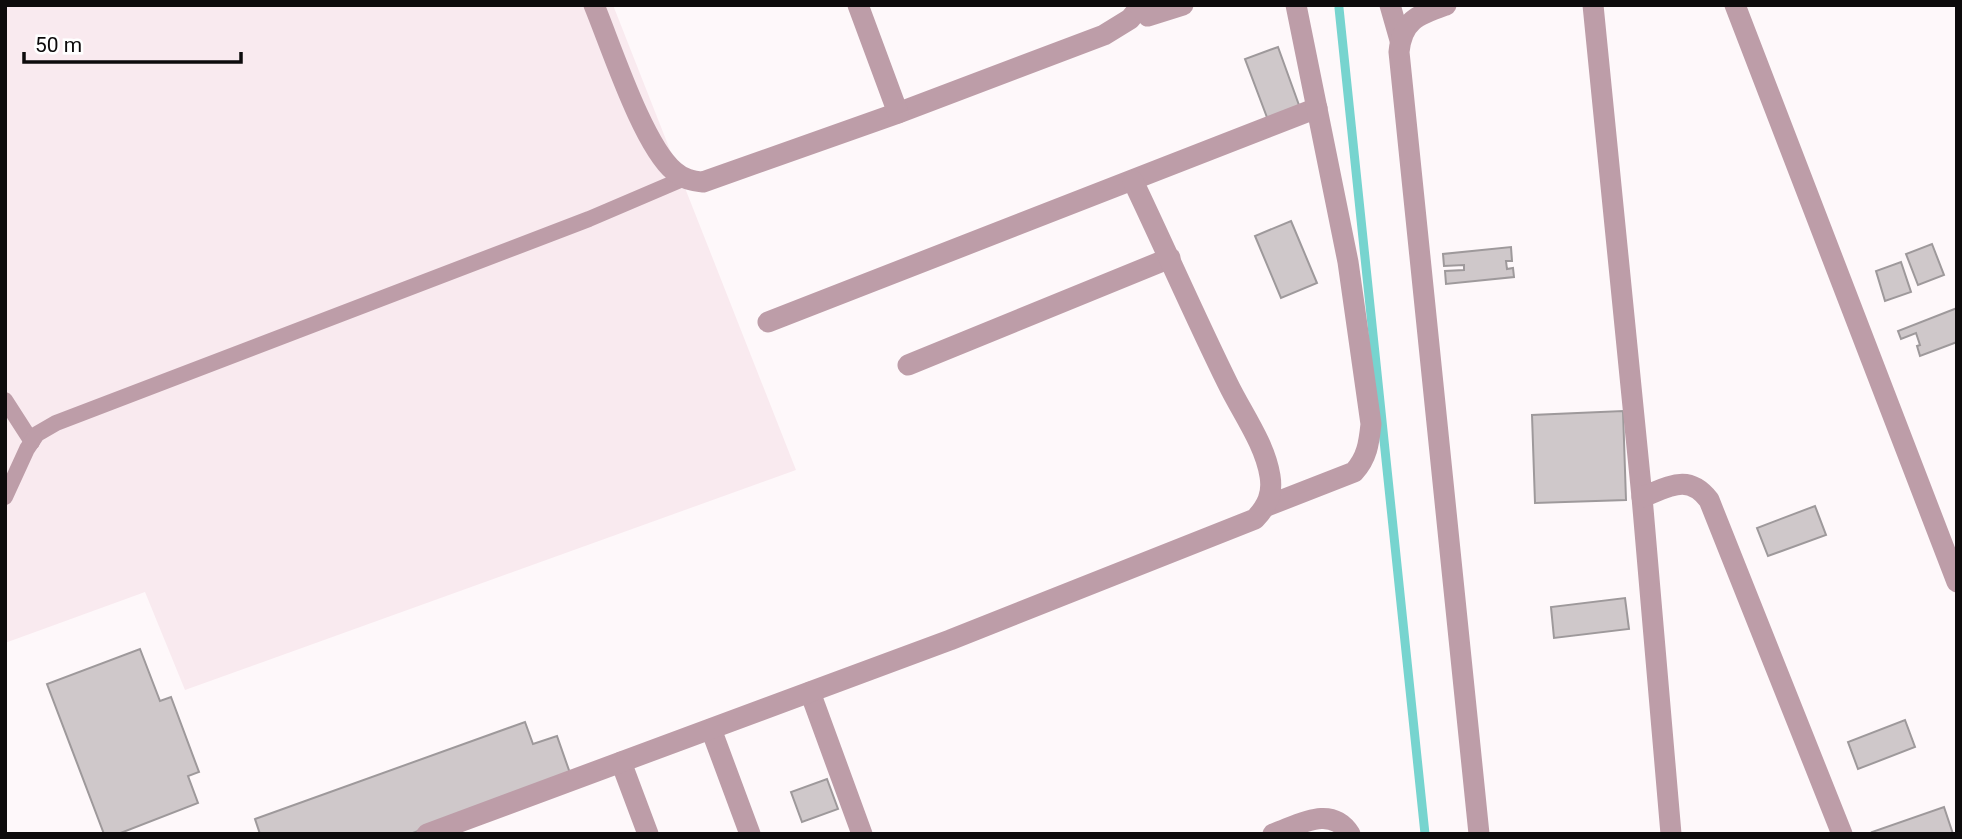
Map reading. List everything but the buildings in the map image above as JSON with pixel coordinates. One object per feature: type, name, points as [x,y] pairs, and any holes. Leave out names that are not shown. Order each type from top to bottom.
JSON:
[{"type":"street","points":[[594,5],[654,146],[673,171],[685,178],[704,182],[1104,36],[1130,19],[1139,6],[1147,16],[1183,5]]},
{"type":"street","points":[[858,5],[898,113]]},
{"type":"street","points":[[427,834],[950,640],[1255,519],[1267,506],[1354,472],[1364,462],[1371,424],[1348,262],[1296,5]]},
{"type":"street","points":[[1390,5],[1400,40],[1404,117],[1479,834]]},
{"type":"street","points":[[1400,40],[1409,22],[1446,5]]},
{"type":"street","points":[[1593,5],[1643,497],[1671,834]]},
{"type":"street","points":[[1735,5],[1955,574]]},
{"type":"street","points":[[768,322],[1317,108]]},
{"type":"street","points":[[1133,181],[1228,385],[1263,453],[1270,475],[1267,506]]},
{"type":"street","points":[[908,365],[1170,258]]},
{"type":"street","points":[[1643,497],[1676,485],[1691,484],[1700,488],[1709,500],[1842,834]]},
{"type":"street","points":[[810,692],[862,834]]},
{"type":"street","points":[[711,729],[750,834]]},
{"type":"street","points":[[621,762],[648,834]]},
{"type":"street","points":[[1273,834],[1323,817],[1341,822],[1350,834]]},
{"type":"lane","points":[[5,496],[18,466],[37,434],[56,423],[589,219],[685,178]]},
{"type":"lane","points":[[5,400],[32,442]]},
{"type":"shaded area","points":[[5,5],[613,5],[796,470],[185,690],[145,592],[5,643]]},
{"type":"waterway","points":[[1339,8],[1425,834]]}]
